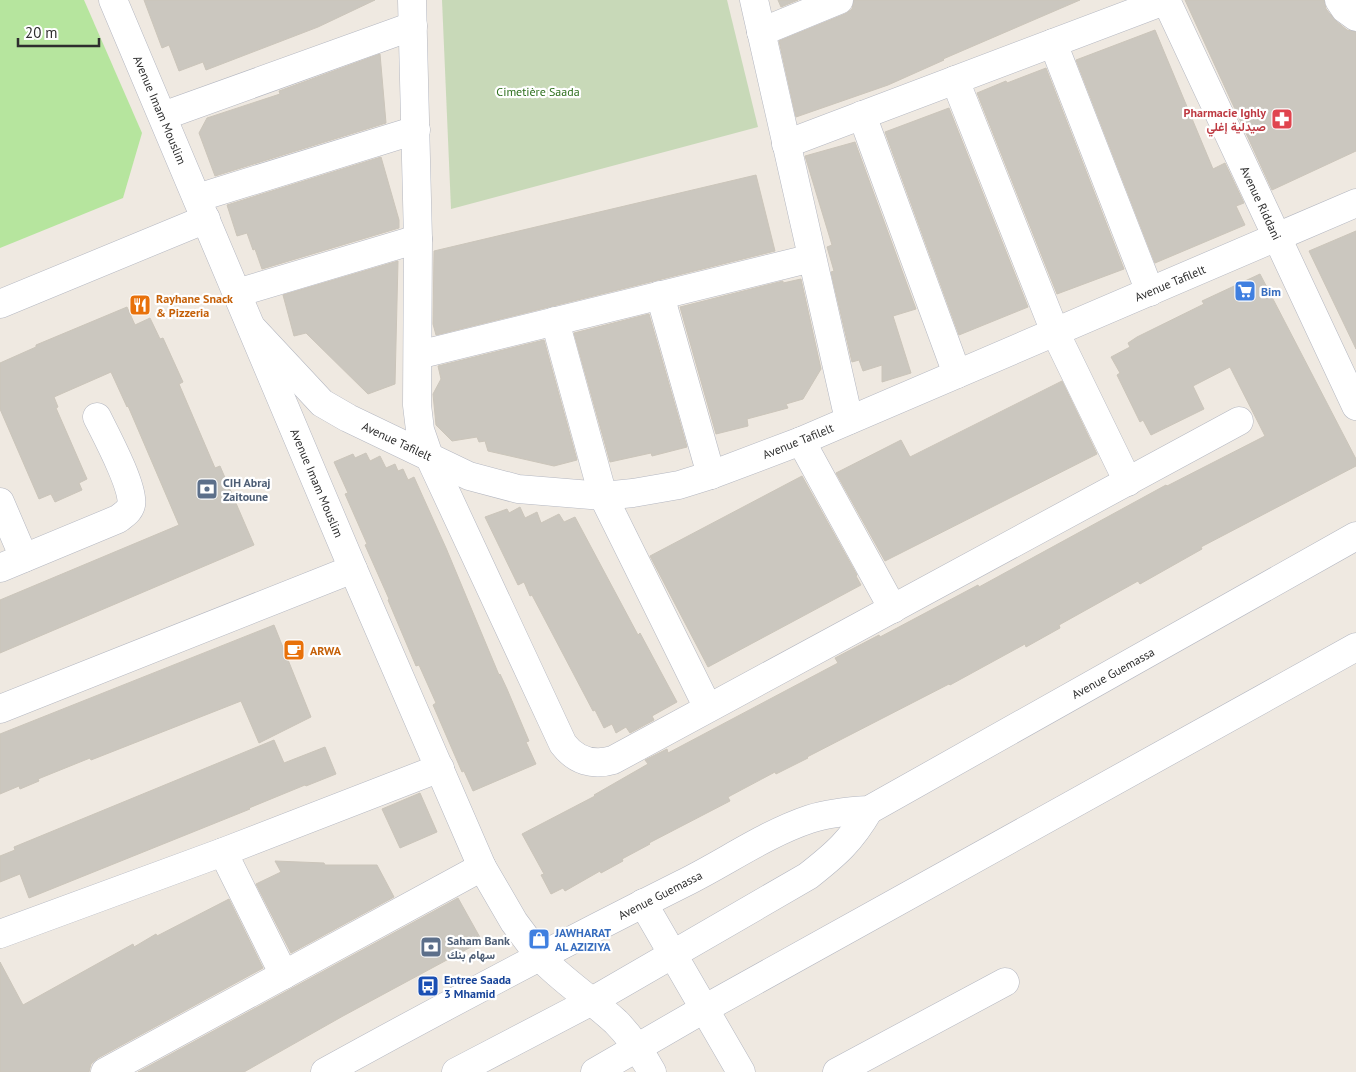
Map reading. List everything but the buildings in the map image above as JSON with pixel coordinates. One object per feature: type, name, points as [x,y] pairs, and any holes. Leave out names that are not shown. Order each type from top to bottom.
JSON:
[{"type":"street","name":"Avenue Imam Mouslim","points":[[114,0],[482,867],[514,922],[540,956],[553,971],[617,1024],[638,1048],[652,1072]]},
{"type":"street","points":[[754,0],[849,420]]},
{"type":"street","points":[[761,32],[839,0]]},
{"type":"street","points":[[786,144],[1166,0]]},
{"type":"street","name":"Avenue Riddani","points":[[1166,0],[1356,406]]},
{"type":"street","points":[[1339,0],[1345,9],[1356,18]]},
{"type":"street","points":[[163,116],[413,13],[418,239],[417,405],[420,430],[429,456],[563,744],[569,752],[585,762],[604,763],[613,760],[1239,422]]},
{"type":"street","points":[[1053,43],[1150,292]]},
{"type":"street","points":[[955,80],[1055,332],[1128,482]]},
{"type":"street","points":[[862,115],[957,374]]},
{"type":"street","points":[[0,304],[201,208],[416,130]]},
{"type":"street","name":"Avenue Tafilelt","points":[[252,328],[322,403],[348,418],[469,476],[518,489],[603,496],[633,493],[679,485],[802,441],[1356,203]]},
{"type":"street","points":[[237,293],[418,239]]},
{"type":"street","points":[[418,355],[812,258]]},
{"type":"street","points":[[660,295],[711,475]]},
{"type":"street","points":[[555,321],[603,496],[708,708]]},
{"type":"street","points":[[0,502],[12,563],[118,519],[127,512],[132,504],[131,490],[97,416]]},
{"type":"street","points":[[802,441],[892,609]]},
{"type":"street","name":"Avenue Guemassa","points":[[325,1072],[540,956],[783,830],[812,819],[842,812],[870,810],[1356,536]]},
{"type":"street","points":[[0,708],[354,569]]},
{"type":"street","points":[[595,1072],[704,1009],[1356,647]]},
{"type":"street","points":[[0,934],[223,852],[440,768]]},
{"type":"street","name":"Avenue Guemassa","points":[[456,1072],[592,1002],[808,876],[834,856],[856,832],[870,810]]},
{"type":"street","points":[[223,852],[284,974]]},
{"type":"street","points":[[106,1072],[482,867]]},
{"type":"street","points":[[643,903],[741,1072]]},
{"type":"street","points":[[837,1072],[1005,982]]},
{"type":"green space","points":[[0,0],[84,0],[142,133],[123,198],[0,248]]},
{"type":"green space","name":"Cimetière Saada","points":[[442,0],[727,0],[758,127],[451,209]]},
{"type":"place","name":"Pharmacie Ighly صيدلية إغلي","points":[[1282,119]]},
{"type":"place","name":"Bim","points":[[1245,291]]},
{"type":"place","name":"Rayhane Snack & Pizzeria","points":[[140,305]]},
{"type":"place","name":"CIH Abraj Zaitoune","points":[[207,489]]},
{"type":"place","name":"ARWA","points":[[294,650]]},
{"type":"place","name":"JAWHARAT AL AZIZIYA","points":[[539,939]]},
{"type":"place","name":"Saham Bank سهام بنك","points":[[431,947]]},
{"type":"place","name":"Entree Saada 3 Mhamid","points":[[428,986]]}]
